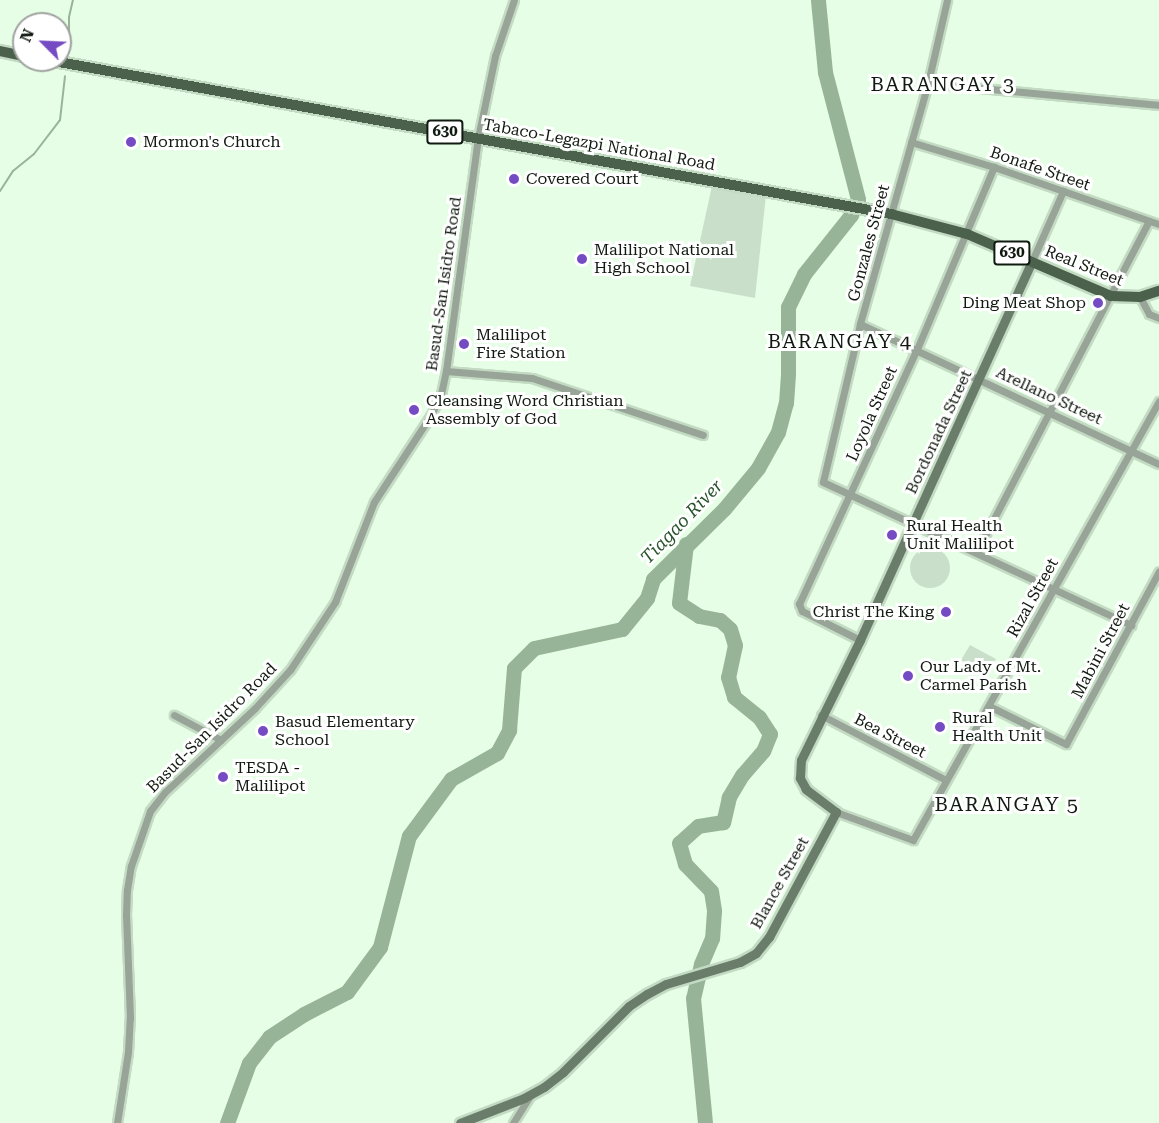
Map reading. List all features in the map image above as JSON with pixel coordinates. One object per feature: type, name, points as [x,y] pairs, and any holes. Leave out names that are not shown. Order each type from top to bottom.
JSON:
[{"type":"main road","name":"Tabaco-Legazpi National Road","points":[[72,64],[861,208]]},
{"type":"main road","name":"Real Street","points":[[861,208],[967,234],[1112,296],[1140,297],[1159,291]]},
{"type":"street","name":"Basud-San Isidro Road","points":[[117,1123],[128,1052],[129,996],[126,915],[131,866],[150,811],[156,801],[284,678],[335,602],[365,519],[383,487],[431,415],[441,394],[478,138],[495,56],[514,0]]},
{"type":"street","name":"Gonzales Street","points":[[850,494],[823,482],[860,324],[928,83],[947,0]]},
{"type":"street","points":[[928,83],[1159,105]]},
{"type":"street","name":"Bonafe Street","points":[[910,142],[994,167],[1159,224]]},
{"type":"street","name":"Loyola Street","points":[[860,640],[802,611],[799,604],[916,349],[994,167]]},
{"type":"street","points":[[1032,261],[1063,191]]},
{"type":"street","points":[[977,551],[1052,412],[1149,221]]},
{"type":"street","name":"Bordonada Street","points":[[836,812],[806,789],[800,778],[801,760],[821,715],[860,640],[1032,261]]},
{"type":"street","points":[[1140,297],[1149,314],[1159,318]]},
{"type":"street","name":"Arellano Street","points":[[860,324],[1159,464]]},
{"type":"street","points":[[446,371],[532,378],[703,435]]},
{"type":"street","name":"Rizal Street","points":[[836,812],[913,840],[1159,401]]},
{"type":"street","points":[[850,494],[977,551],[1131,625]]},
{"type":"street","name":"Mabini Street","points":[[989,706],[1066,744],[1159,571]]},
{"type":"street","points":[[174,715],[221,740]]},
{"type":"street","name":"Bea Street","points":[[821,715],[946,780]]},
{"type":"street","name":"Blance Street","points":[[460,1123],[532,1093],[563,1072],[628,1006],[666,984],[748,957],[769,937],[836,812]]},
{"type":"street","points":[[513,1123],[532,1093]]},
{"type":"green space","points":[[712,186],[766,195],[755,298],[690,286]]},
{"type":"green space","points":[[930,548],[944,554],[950,568],[944,582],[930,588],[916,582],[910,568],[916,554]]},
{"type":"green space","points":[[970,645],[996,659],[987,675],[961,660]]},
{"type":"waterway","points":[[70,12],[73,0]]},
{"type":"waterway","name":"Tiagao River","points":[[227,1123],[249,1063],[269,1037],[304,1014],[347,992],[380,947],[409,836],[451,779],[497,753],[509,730],[514,668],[534,648],[622,629],[647,598],[653,579],[724,509],[758,468],[778,432],[786,403],[788,307],[804,274],[851,215],[858,199],[825,72],[818,0]]},
{"type":"waterway","points":[[0,191],[13,171],[34,154],[60,120],[65,76]]},
{"type":"waterway","points":[[686,544],[679,603],[699,616],[720,620],[730,629],[735,645],[728,677],[734,697],[759,717],[770,734],[763,751],[742,775],[729,797],[723,822],[698,826],[679,843],[685,864],[711,891],[714,911],[712,938],[701,964],[693,998],[705,1123]]},
{"type":"place","name":"Mormon's Church","points":[[131,142]]},
{"type":"place","name":"Covered Court","points":[[514,179]]},
{"type":"place","name":"Malilipot National High School","points":[[582,259]]},
{"type":"place","name":"Ding Meat Shop","points":[[1098,303]]},
{"type":"place","name":"Malilipot Fire Station","points":[[464,344]]},
{"type":"place","name":"Cleansing Word Christian Assembly of God","points":[[414,410]]},
{"type":"place","name":"Rural Health Unit Malilipot","points":[[892,535]]},
{"type":"place","name":"Christ The King","points":[[946,612]]},
{"type":"place","name":"Our Lady of Mt. Carmel Parish","points":[[908,676]]},
{"type":"place","name":"Rural Health Unit","points":[[940,727]]},
{"type":"place","name":"Basud Elementary School","points":[[263,731]]},
{"type":"place","name":"TESDA - Malilipot","points":[[223,777]]},
{"type":"district","name":"BARANGAY 3","points":[[943,84]]},
{"type":"district","name":"BARANGAY 4","points":[[840,341]]},
{"type":"district","name":"BARANGAY 5","points":[[1007,804]]}]
